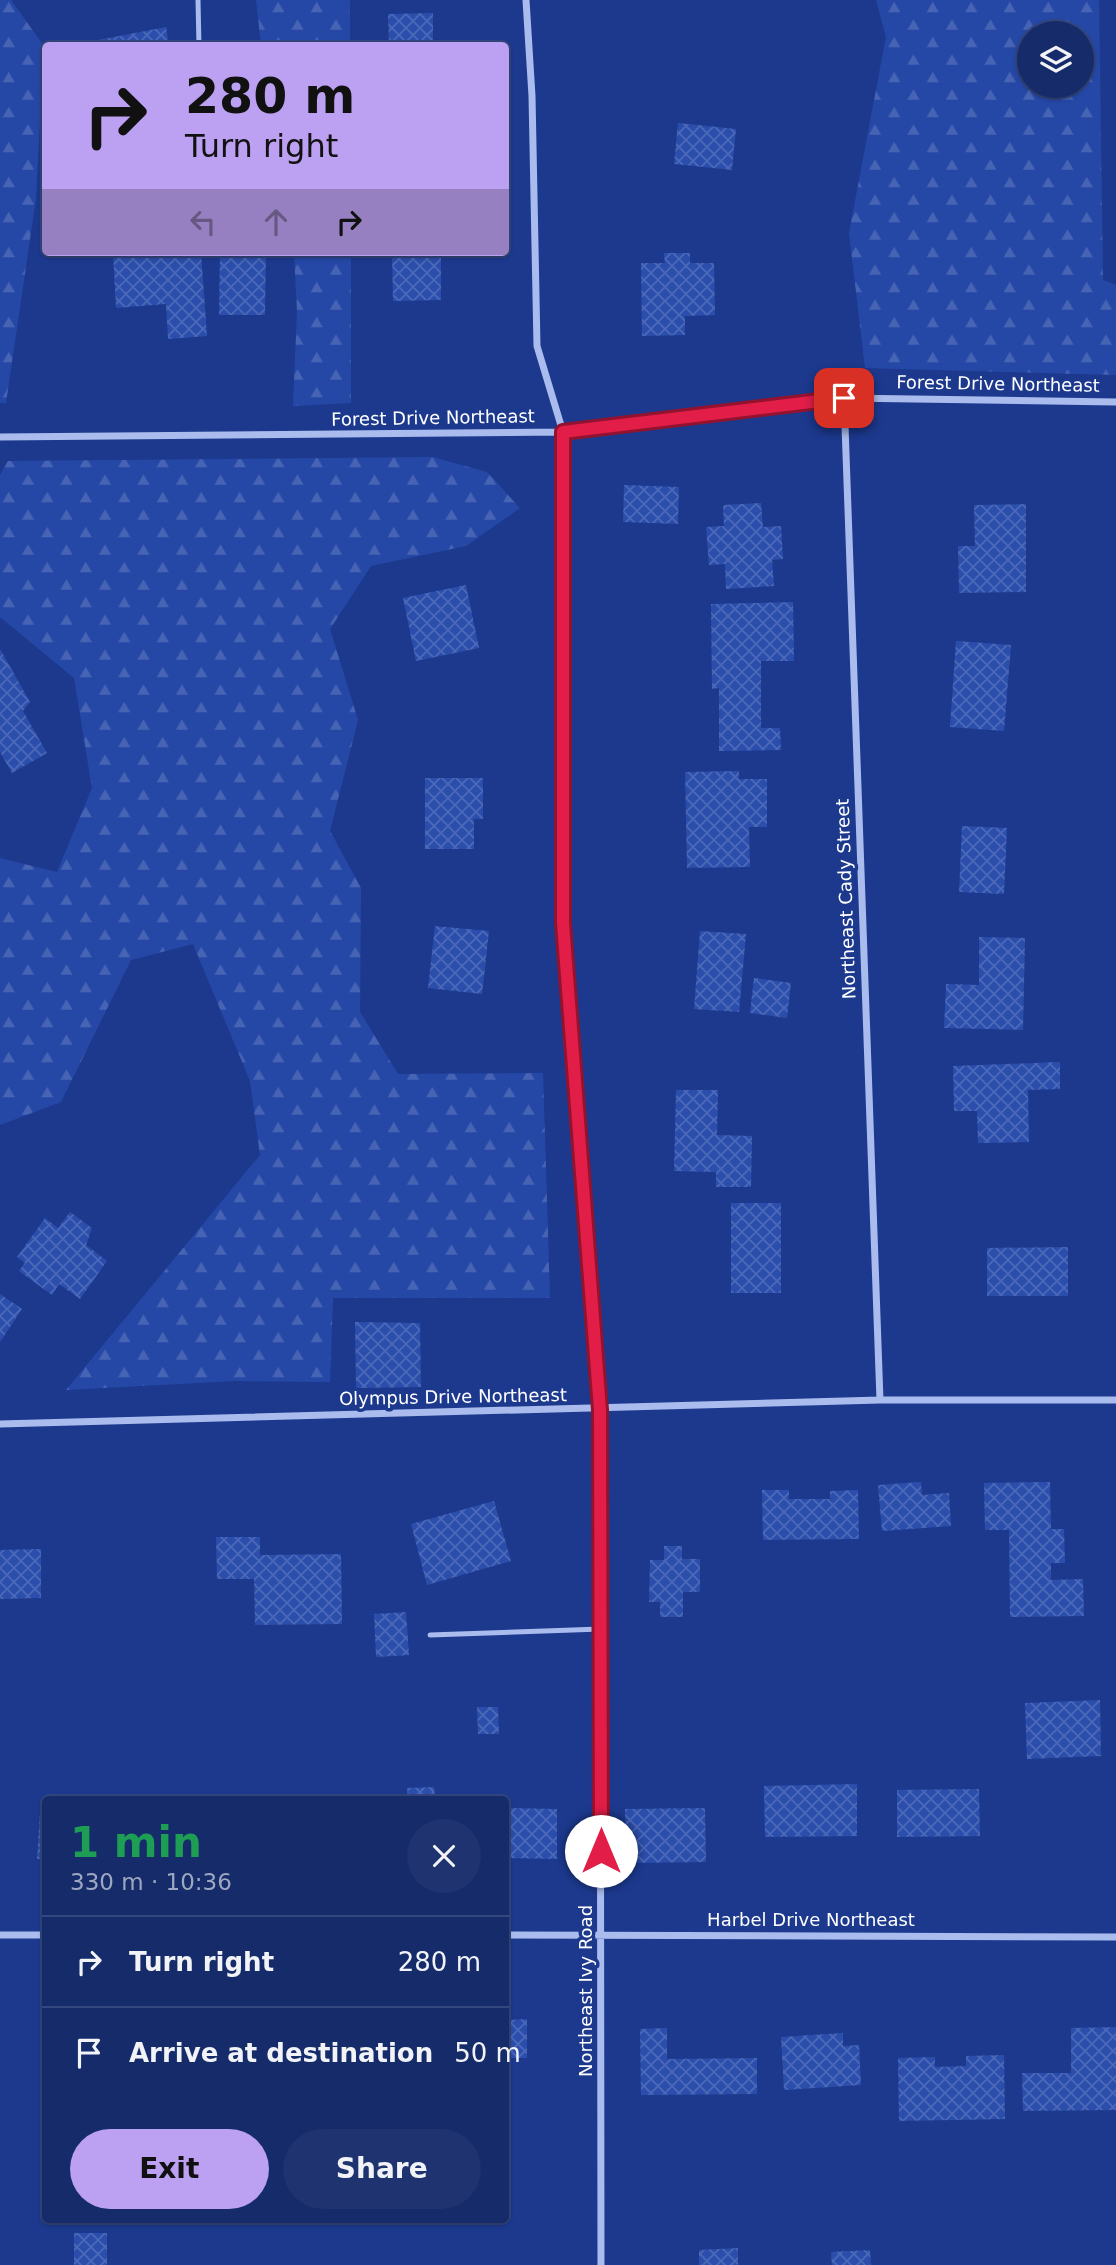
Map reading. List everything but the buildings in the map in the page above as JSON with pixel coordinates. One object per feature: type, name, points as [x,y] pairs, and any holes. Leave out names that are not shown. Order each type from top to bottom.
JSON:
[{"type":"street","name":"Northeast Ivy Road","points":[[526,0],[532,96],[537,346],[563,432],[563,923],[600,1410],[601,2265]]},
{"type":"street","name":"Forest Drive Northeast","points":[[0,437],[563,432],[844,398],[1116,402]]},
{"type":"street","name":"Northeast Cady Street","points":[[844,398],[880,1400]]},
{"type":"street","name":"Olympus Drive Northeast","points":[[0,1424],[600,1410],[880,1400],[1116,1400]]},
{"type":"street","points":[[0,1935],[42,1935]]},
{"type":"street","name":"Harbel Drive Northeast","points":[[509,1935],[1116,1937]]},
{"type":"lane","points":[[198,0],[199,42]]},
{"type":"lane","points":[[430,1635],[601,1629]]},
{"type":"green space","points":[[0,0],[11,0],[42,43],[42,84],[36,198],[6,403],[0,403]]},
{"type":"green space","points":[[256,0],[350,0],[350,42],[261,42]]},
{"type":"green space","points":[[876,0],[1099,0],[1103,280],[1116,285],[1116,375],[865,368],[849,233],[886,37]]},
{"type":"green space","points":[[294,256],[351,256],[351,403],[293,406],[297,311]]},
{"type":"green space","points":[[432,457],[487,472],[520,508],[466,546],[371,566],[330,629],[358,720],[330,831],[361,888],[360,1012],[398,1074],[543,1073],[550,1298],[333,1298],[330,1382],[234,1381],[66,1390],[260,1155],[250,1081],[193,944],[131,960],[61,1102],[0,1125],[0,858],[57,872],[92,788],[74,678],[0,617],[0,475],[8,461]]},
{"type":"route","points":[[601,1851],[600,1410],[563,923],[563,432],[844,398]]}]
